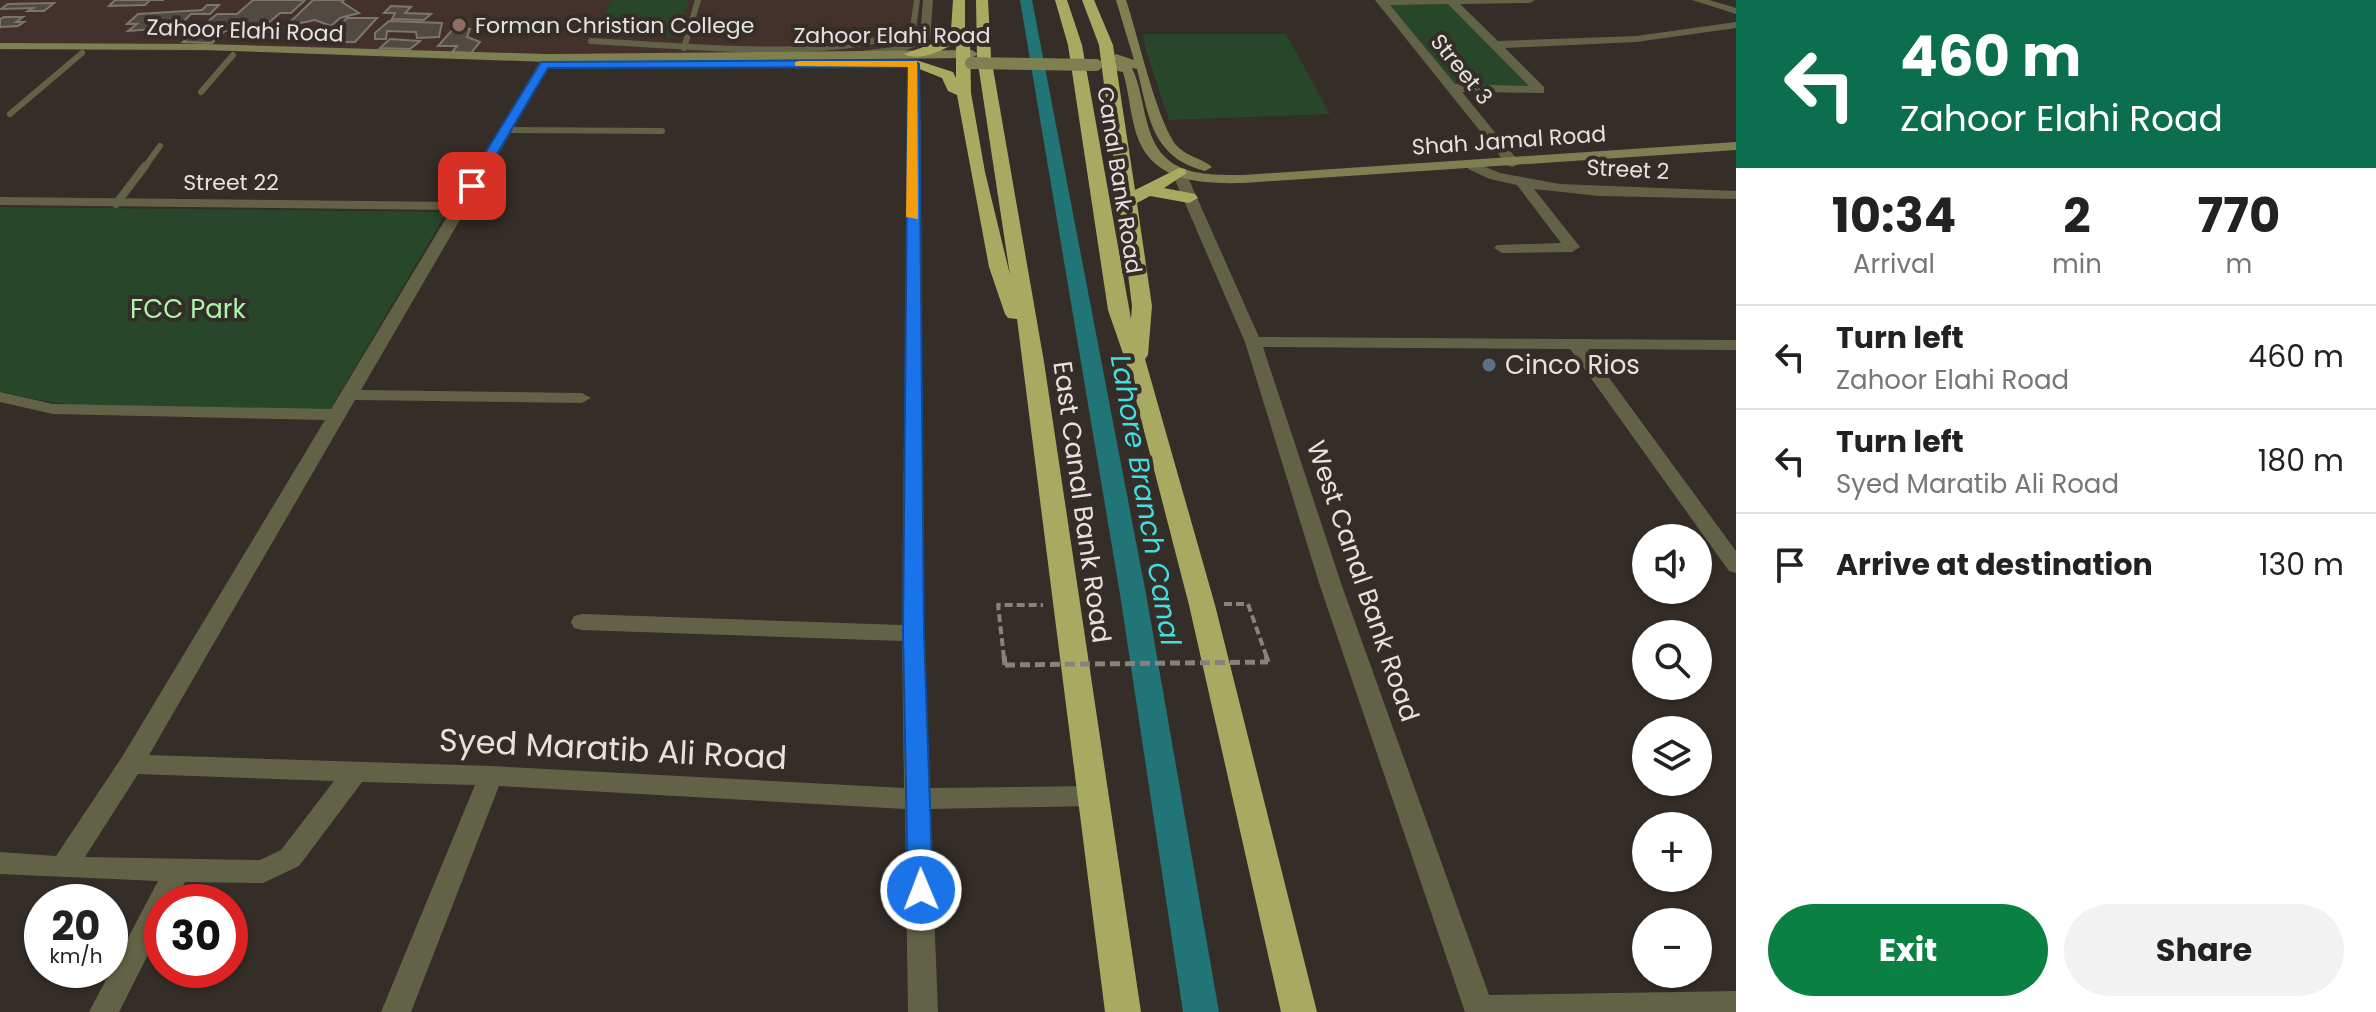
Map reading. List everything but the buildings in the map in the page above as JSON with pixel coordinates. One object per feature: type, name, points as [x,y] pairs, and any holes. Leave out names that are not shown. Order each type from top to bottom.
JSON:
[{"type":"highway","points":[[959,0],[958,31],[967,59],[964,93],[998,267],[1034,362]]},
{"type":"highway","name":"East Canal Bank Road","points":[[982,0],[984,57],[1034,362],[1091,796],[1123,1012]]},
{"type":"highway","name":"Canal Bank Road","points":[[1061,0],[1075,45],[1118,310],[1137,365]]},
{"type":"highway","points":[[1088,0],[1102,34],[1101,61],[1128,201],[1142,306],[1137,365],[1202,605],[1299,1012]]},
{"type":"highway","points":[[912,59],[945,44],[958,31]]},
{"type":"highway","points":[[912,59],[948,75],[953,88],[964,93]]},
{"type":"highway","points":[[1128,201],[1179,173]]},
{"type":"highway","points":[[1148,190],[1189,198]]},
{"type":"main road","points":[[1121,0],[1164,140],[1172,153],[1187,162],[1209,168],[1285,174]]},
{"type":"main road","name":"Zahoor Elahi Road","points":[[0,46],[204,47],[546,62],[857,54],[912,59]]},
{"type":"main road","points":[[1101,61],[1136,49]]},
{"type":"main road","name":"Zahoor Elahi Road","points":[[0,53],[233,55],[420,63],[912,59],[1101,61]]},
{"type":"main road","points":[[1101,61],[1131,61],[1142,67]]},
{"type":"main road","points":[[1101,61],[1128,70],[1147,146],[1160,162],[1179,173],[1227,178],[1285,174]]},
{"type":"main road","name":"Shah Jamal Road","points":[[1285,174],[1473,166],[1736,146]]},
{"type":"street","points":[[857,54],[908,47],[926,38],[928,0]]},
{"type":"street","points":[[1381,1],[1530,0]]},
{"type":"street","points":[[1697,0],[1736,11]]},
{"type":"street","name":"Street 3","points":[[1381,1],[1513,163]]},
{"type":"street","points":[[1452,2],[1540,90],[1452,88]]},
{"type":"street","points":[[1496,45],[1636,39],[1736,25]]},
{"type":"street","points":[[912,59],[913,633],[923,1012]]},
{"type":"street","points":[[63,868],[131,764],[546,62]]},
{"type":"street","name":"Street 2","points":[[1473,166],[1522,182],[1582,189],[1736,195]]},
{"type":"street","name":"West Canal Bank Road","points":[[1179,173],[1253,342],[1331,586],[1480,1011]]},
{"type":"street","points":[[1502,248],[1572,247],[1522,182]]},
{"type":"street","name":"Street 22","points":[[0,201],[461,206]]},
{"type":"street","points":[[1253,342],[1736,345]]},
{"type":"street","points":[[1574,342],[1705,524]]},
{"type":"street","points":[[349,395],[582,398]]},
{"type":"street","points":[[0,397],[53,409],[337,415]]},
{"type":"street","points":[[1712,533],[1736,538]]},
{"type":"street","points":[[1712,533],[1736,566]]},
{"type":"street","points":[[582,622],[913,633]]},
{"type":"street","name":"Syed Maratib Ali Road","points":[[131,764],[491,776],[919,799],[1091,796]]},
{"type":"street","points":[[0,863],[63,868],[263,872],[290,858],[356,771]]},
{"type":"street","points":[[396,1012],[491,776]]},
{"type":"street","points":[[104,1012],[177,871]]},
{"type":"street","points":[[1480,1011],[1736,1005]]},
{"type":"lane","points":[[681,57],[698,0]]},
{"type":"lane","points":[[591,41],[816,46],[886,42],[902,37],[913,28],[917,0]]},
{"type":"lane","points":[[10,114],[82,53]]},
{"type":"lane","points":[[201,92],[233,55]]},
{"type":"lane","points":[[506,130],[662,131]]},
{"type":"lane","points":[[116,204],[160,146]]},
{"type":"path","points":[[1066,604],[998,605],[1005,665],[1268,662],[1248,604]]},
{"type":"shaded area","name":"Forman Christian College","points":[[0,0],[919,0],[918,55],[0,50]]},
{"type":"green space","points":[[612,0],[689,0],[676,37],[593,36]]},
{"type":"green space","points":[[1382,2],[1452,2],[1540,90],[1452,88]]},
{"type":"green space","points":[[1143,34],[1286,34],[1330,114],[1169,120]]},
{"type":"green space","name":"FCC Park","points":[[0,207],[447,212],[330,409],[164,410],[79,405],[0,391]]},
{"type":"waterway","name":"Lahore Branch Canal","points":[[1026,0],[1133,594],[1201,1012]]},
{"type":"slow traffic","points":[[799,64],[914,64],[913,217]]},
{"type":"place","name":"Forman Christian College","points":[[459,25]]},
{"type":"place","name":"Cinco Rios","points":[[1489,365]]},
{"type":"route","points":[[472,186],[544,65],[914,64],[913,633],[921,890]]}]
